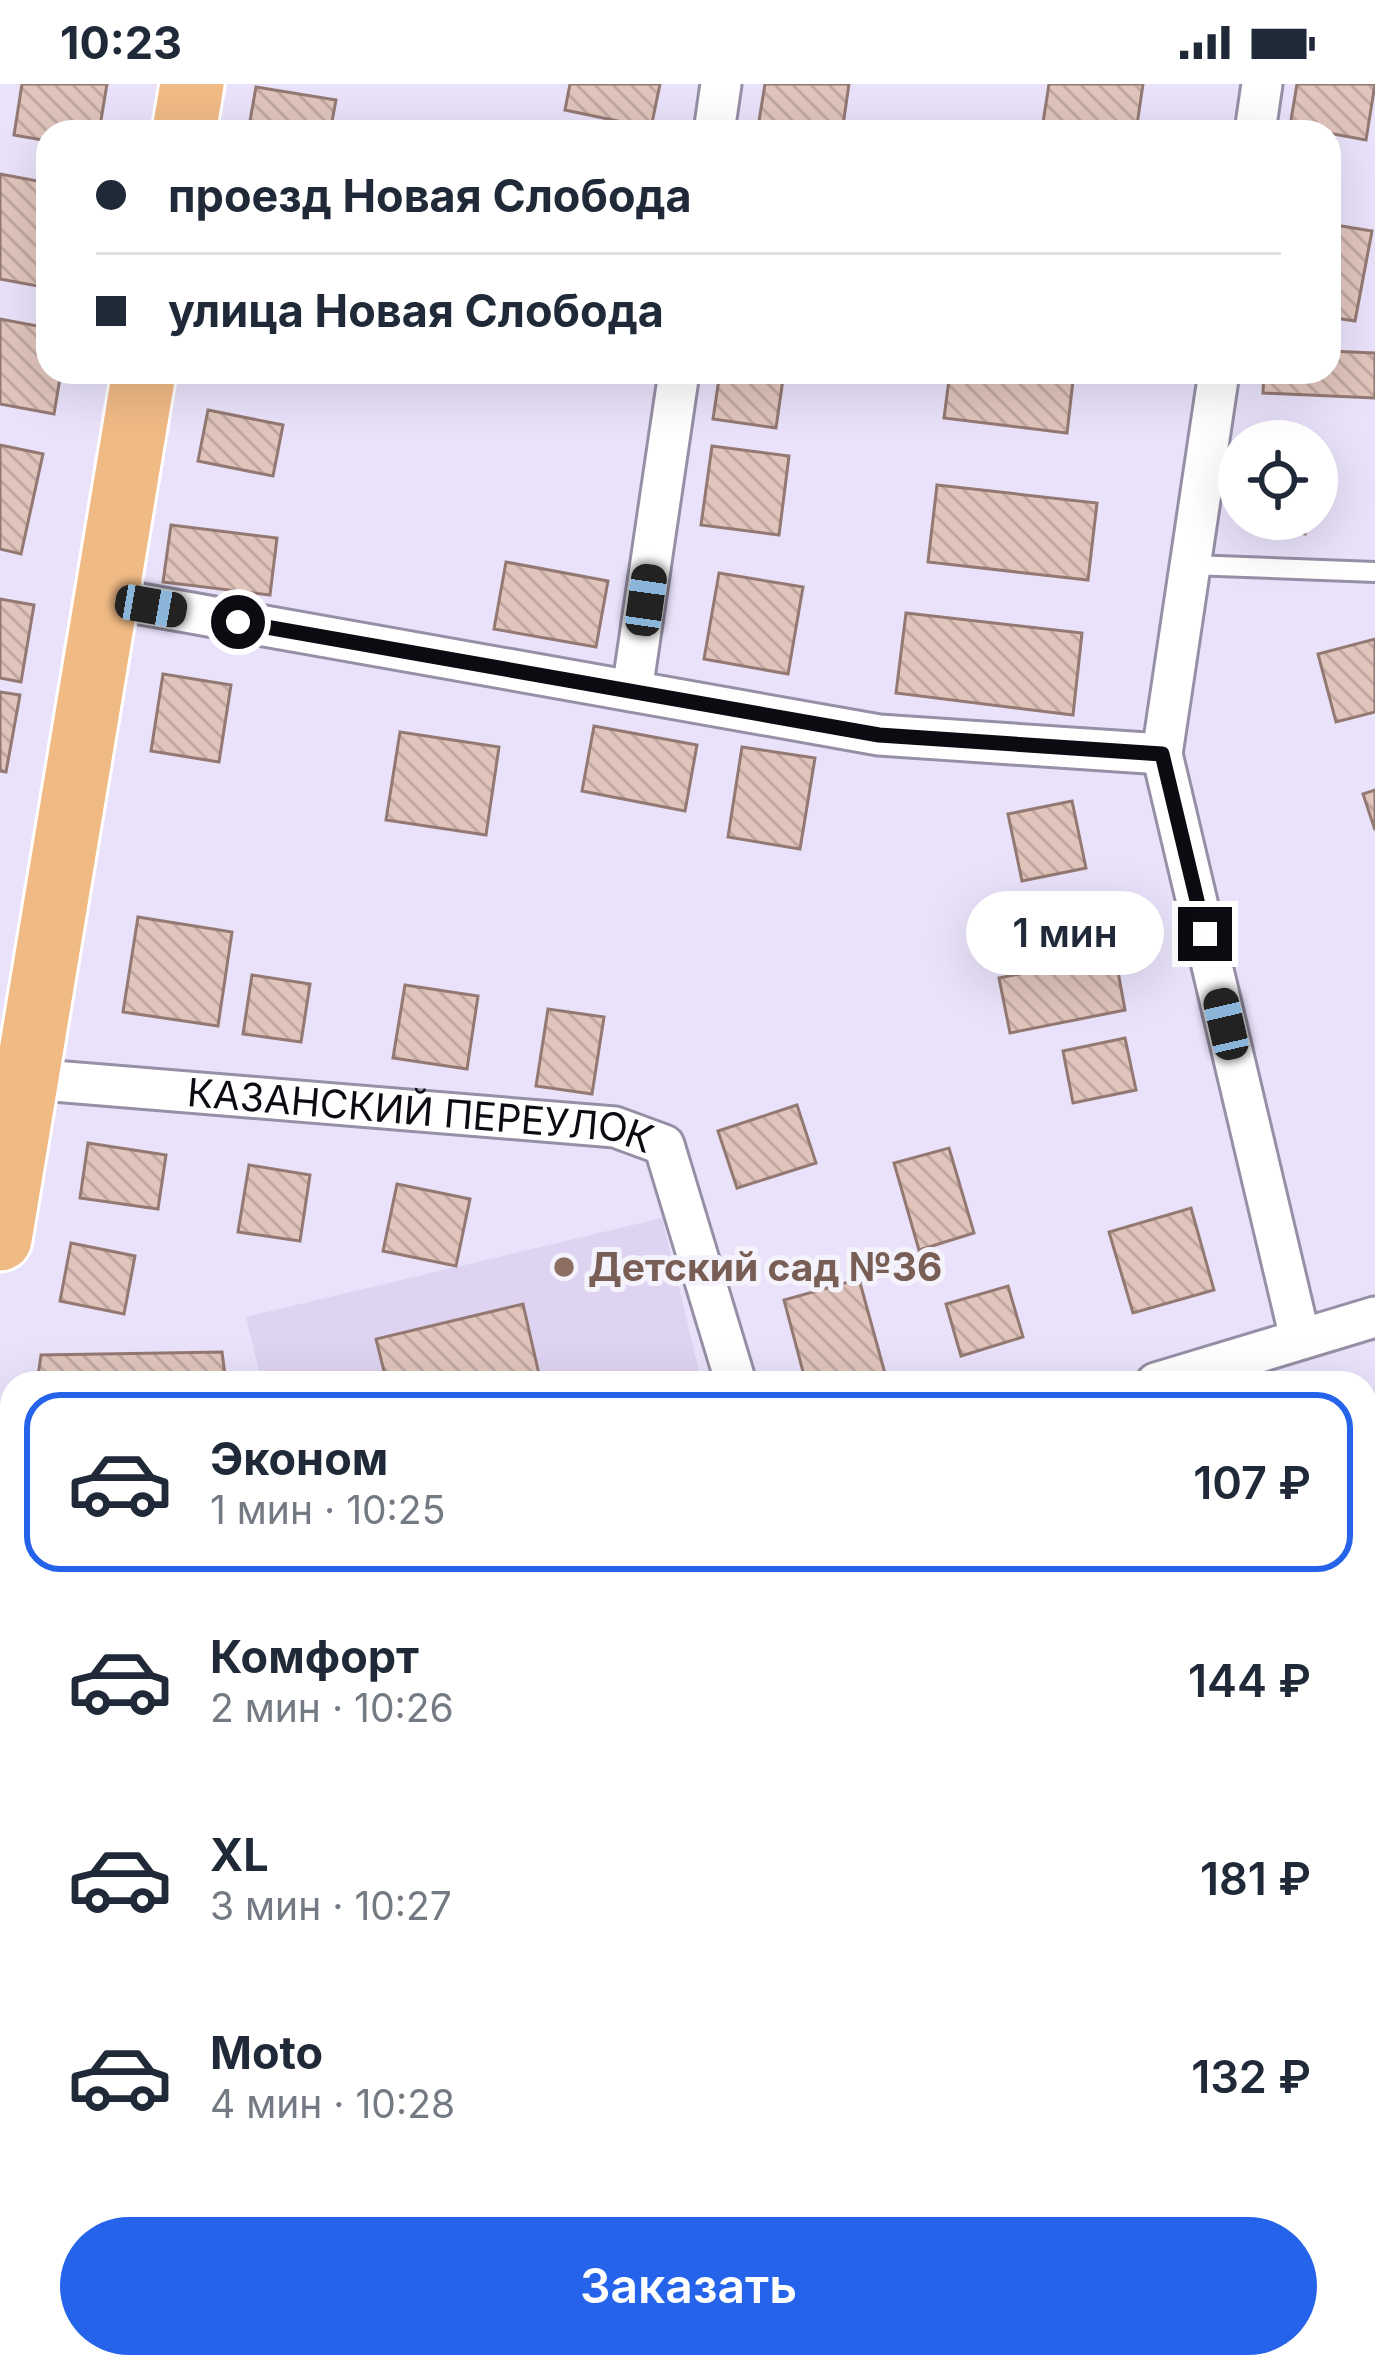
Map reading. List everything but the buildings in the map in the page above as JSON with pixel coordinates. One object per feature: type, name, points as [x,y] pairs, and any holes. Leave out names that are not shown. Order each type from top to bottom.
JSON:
[{"type":"main road","points":[[186,120],[192,84]]},
{"type":"main road","points":[[0,1239],[13,1078],[107,598],[142,384]]},
{"type":"street","points":[[716,120],[721,84]]},
{"type":"street","points":[[1257,120],[1262,84]]},
{"type":"street","points":[[632,692],[677,384]]},
{"type":"street","points":[[1218,384],[1162,754],[1300,1338]]},
{"type":"street","points":[[107,598],[879,735],[1162,754]]},
{"type":"street","name":"КАЗАНСКИЙ ПЕРЕУЛОК","points":[[13,1078],[615,1126],[664,1145],[732,1371]]},
{"type":"street","points":[[1194,1371],[1375,1317]]},
{"type":"lane","points":[[1191,565],[1375,572]]},
{"type":"shaded area","name":"Детский сад №36","points":[[662,1218],[699,1371],[259,1371],[246,1317]]},
{"type":"place","name":"Детский сад №36","points":[[564,1267]]},
{"type":"route","points":[[238,622],[879,735],[1162,754],[1205,934]]}]
